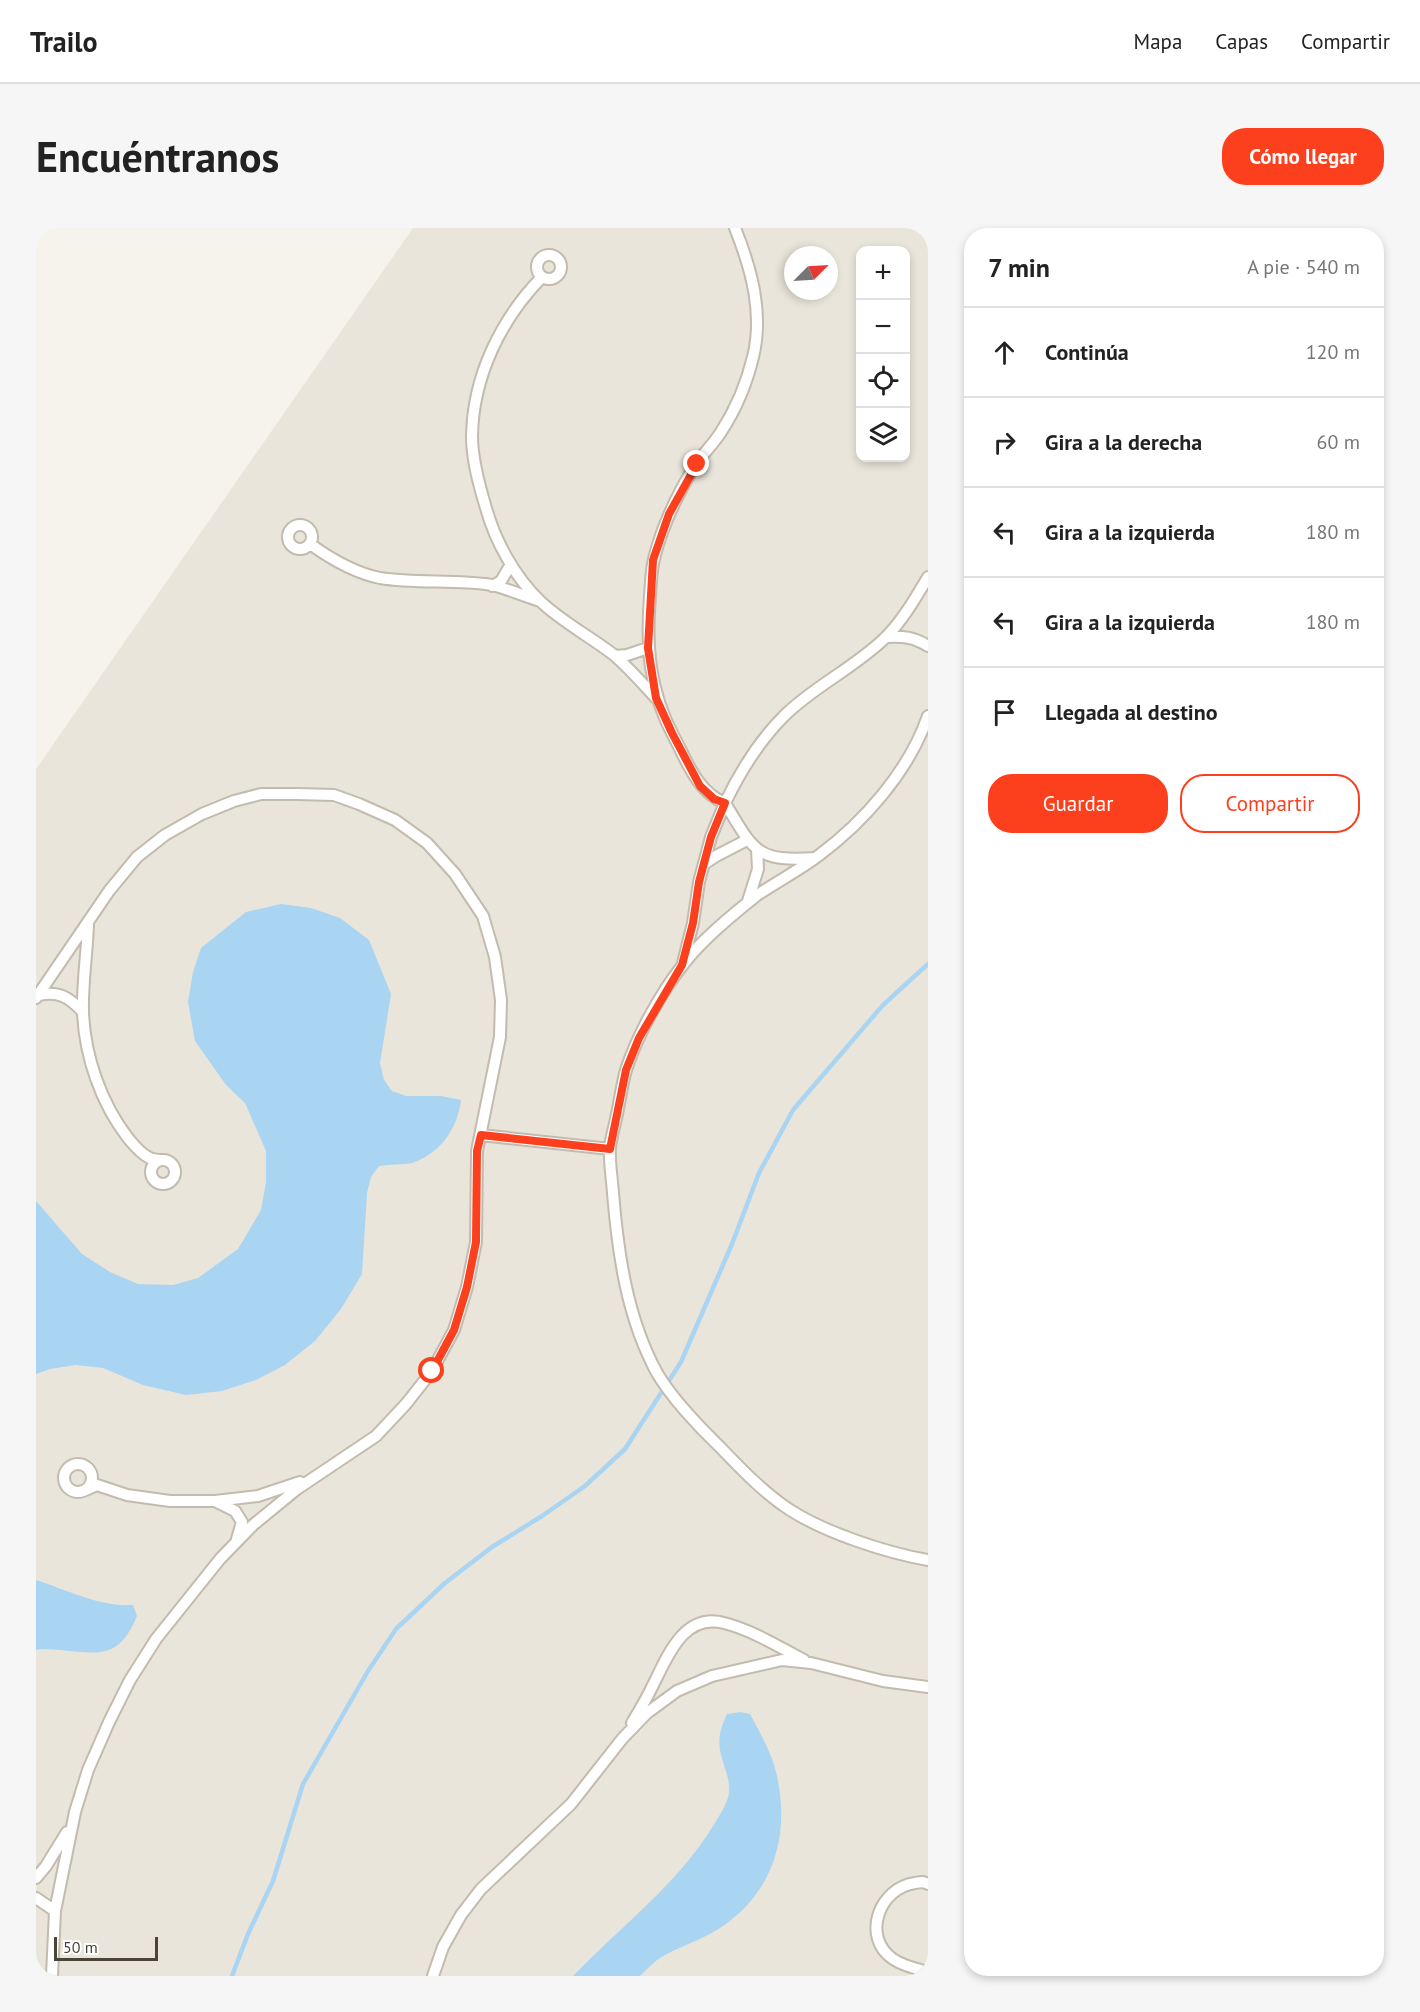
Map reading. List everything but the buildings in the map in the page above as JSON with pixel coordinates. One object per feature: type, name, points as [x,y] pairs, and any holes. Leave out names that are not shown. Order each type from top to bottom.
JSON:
[{"type":"street","points":[[735,228],[745,251],[755,293],[757,331],[753,357],[739,400],[721,432],[697,464],[669,514],[653,560],[648,648],[656,698],[700,786],[714,799],[725,803],[747,840],[757,849],[778,858],[816,858]]},
{"type":"street","points":[[542,277],[526,293],[508,318],[488,357],[478,391],[472,436],[478,483],[492,529],[511,564],[540,601],[615,656],[656,698]]},
{"type":"street","points":[[310,544],[352,570],[380,578],[465,582],[492,586],[540,601]]},
{"type":"street","points":[[492,586],[501,581],[511,564]]},
{"type":"street","points":[[928,577],[912,603],[886,637],[784,715],[761,741],[738,777],[711,837],[699,882],[691,935],[682,965],[639,1038],[626,1070],[610,1149],[617,1238],[625,1283],[642,1338],[658,1374],[679,1402],[702,1430],[766,1492],[792,1511],[823,1527],[872,1545],[928,1560]]},
{"type":"street","points":[[886,637],[903,636],[918,640],[928,646]]},
{"type":"street","points":[[615,656],[627,655],[648,648]]},
{"type":"street","points":[[682,965],[747,904],[816,858],[843,836],[874,804],[902,766],[928,716]]},
{"type":"street","points":[[37,996],[88,925],[109,891],[137,857],[165,835],[202,814],[234,801],[261,795],[334,795],[395,820],[427,843],[455,874],[483,916],[495,957],[501,1000],[500,1037],[477,1151],[476,1242],[467,1287],[454,1330],[432,1371],[406,1404],[376,1436],[312,1478],[253,1525],[236,1542],[190,1594],[156,1639],[130,1680],[88,1770],[73,1821],[55,1911],[52,1976]]},
{"type":"street","points":[[704,864],[747,840]]},
{"type":"street","points":[[747,904],[758,869],[757,849]]},
{"type":"street","points":[[88,925],[83,1012],[85,1034],[93,1069],[106,1102],[121,1129],[148,1158],[170,1162],[175,1170],[173,1179],[165,1184],[156,1182],[151,1174],[148,1158]]},
{"type":"street","points":[[37,996],[50,993],[67,996],[83,1012]]},
{"type":"street","points":[[481,1135],[610,1149]]},
{"type":"street","points":[[151,1174],[154,1165],[161,1160]]},
{"type":"street","points":[[94,1480],[86,1490],[76,1492],[70,1489],[64,1481],[64,1474],[71,1465],[86,1466],[94,1480],[138,1497],[170,1501],[215,1501],[258,1496],[312,1478]]},
{"type":"street","points":[[215,1501],[235,1511],[242,1522],[236,1542]]},
{"type":"street","points":[[622,1739],[677,1640],[690,1628],[706,1622],[722,1622],[811,1663]]},
{"type":"street","points":[[433,1976],[443,1947],[461,1915],[481,1888],[571,1804],[622,1739],[647,1713],[677,1691],[712,1676],[782,1660],[811,1663],[874,1679],[928,1687]]},
{"type":"street","points":[[36,1878],[46,1866],[73,1821]]},
{"type":"street","points":[[928,1884],[924,1882],[906,1884],[889,1894],[879,1910],[876,1927],[880,1945],[893,1959],[928,1972]]},
{"type":"street","points":[[36,1898],[55,1911]]},
{"type":"shaded area","points":[[413,228],[928,228],[928,1976],[36,1976],[36,769]]},
{"type":"water","points":[[281,904],[311,908],[340,918],[369,940],[391,994],[380,1063],[384,1080],[392,1091],[406,1096],[441,1096],[461,1100],[452,1130],[439,1146],[422,1159],[409,1164],[379,1166],[371,1177],[367,1193],[362,1274],[341,1309],[315,1341],[285,1365],[256,1380],[222,1391],[186,1395],[143,1385],[103,1368],[76,1365],[50,1369],[36,1374],[36,1201],[82,1254],[110,1272],[138,1284],[173,1285],[198,1278],[238,1249],[261,1210],[266,1182],[266,1151],[245,1103],[226,1085],[195,1041],[188,1002],[193,972],[201,948],[246,912]]},
{"type":"water","points":[[36,1580],[96,1601],[133,1605],[137,1616],[123,1640],[116,1647],[107,1651],[36,1650]]},
{"type":"water","points":[[740,1712],[750,1714],[764,1741],[775,1768],[780,1790],[780,1834],[776,1855],[757,1892],[726,1924],[665,1955],[640,1976],[573,1976],[683,1867],[713,1826],[725,1806],[729,1790],[720,1749],[721,1729],[727,1714]]},
{"type":"waterway","points":[[232,1976],[248,1934],[273,1881],[303,1784],[368,1671],[396,1629],[445,1583],[492,1547],[585,1486],[625,1449],[681,1362],[732,1244],[759,1173],[793,1110],[883,1005],[928,964]]},
{"type":"route","points":[[432,1371],[454,1330],[467,1287],[476,1242],[477,1151],[481,1135],[610,1149],[626,1070],[639,1038],[682,965],[691,935],[699,882],[711,837],[725,803],[714,799],[700,786],[672,733],[656,698],[648,648],[653,560],[669,514],[697,464]]}]
